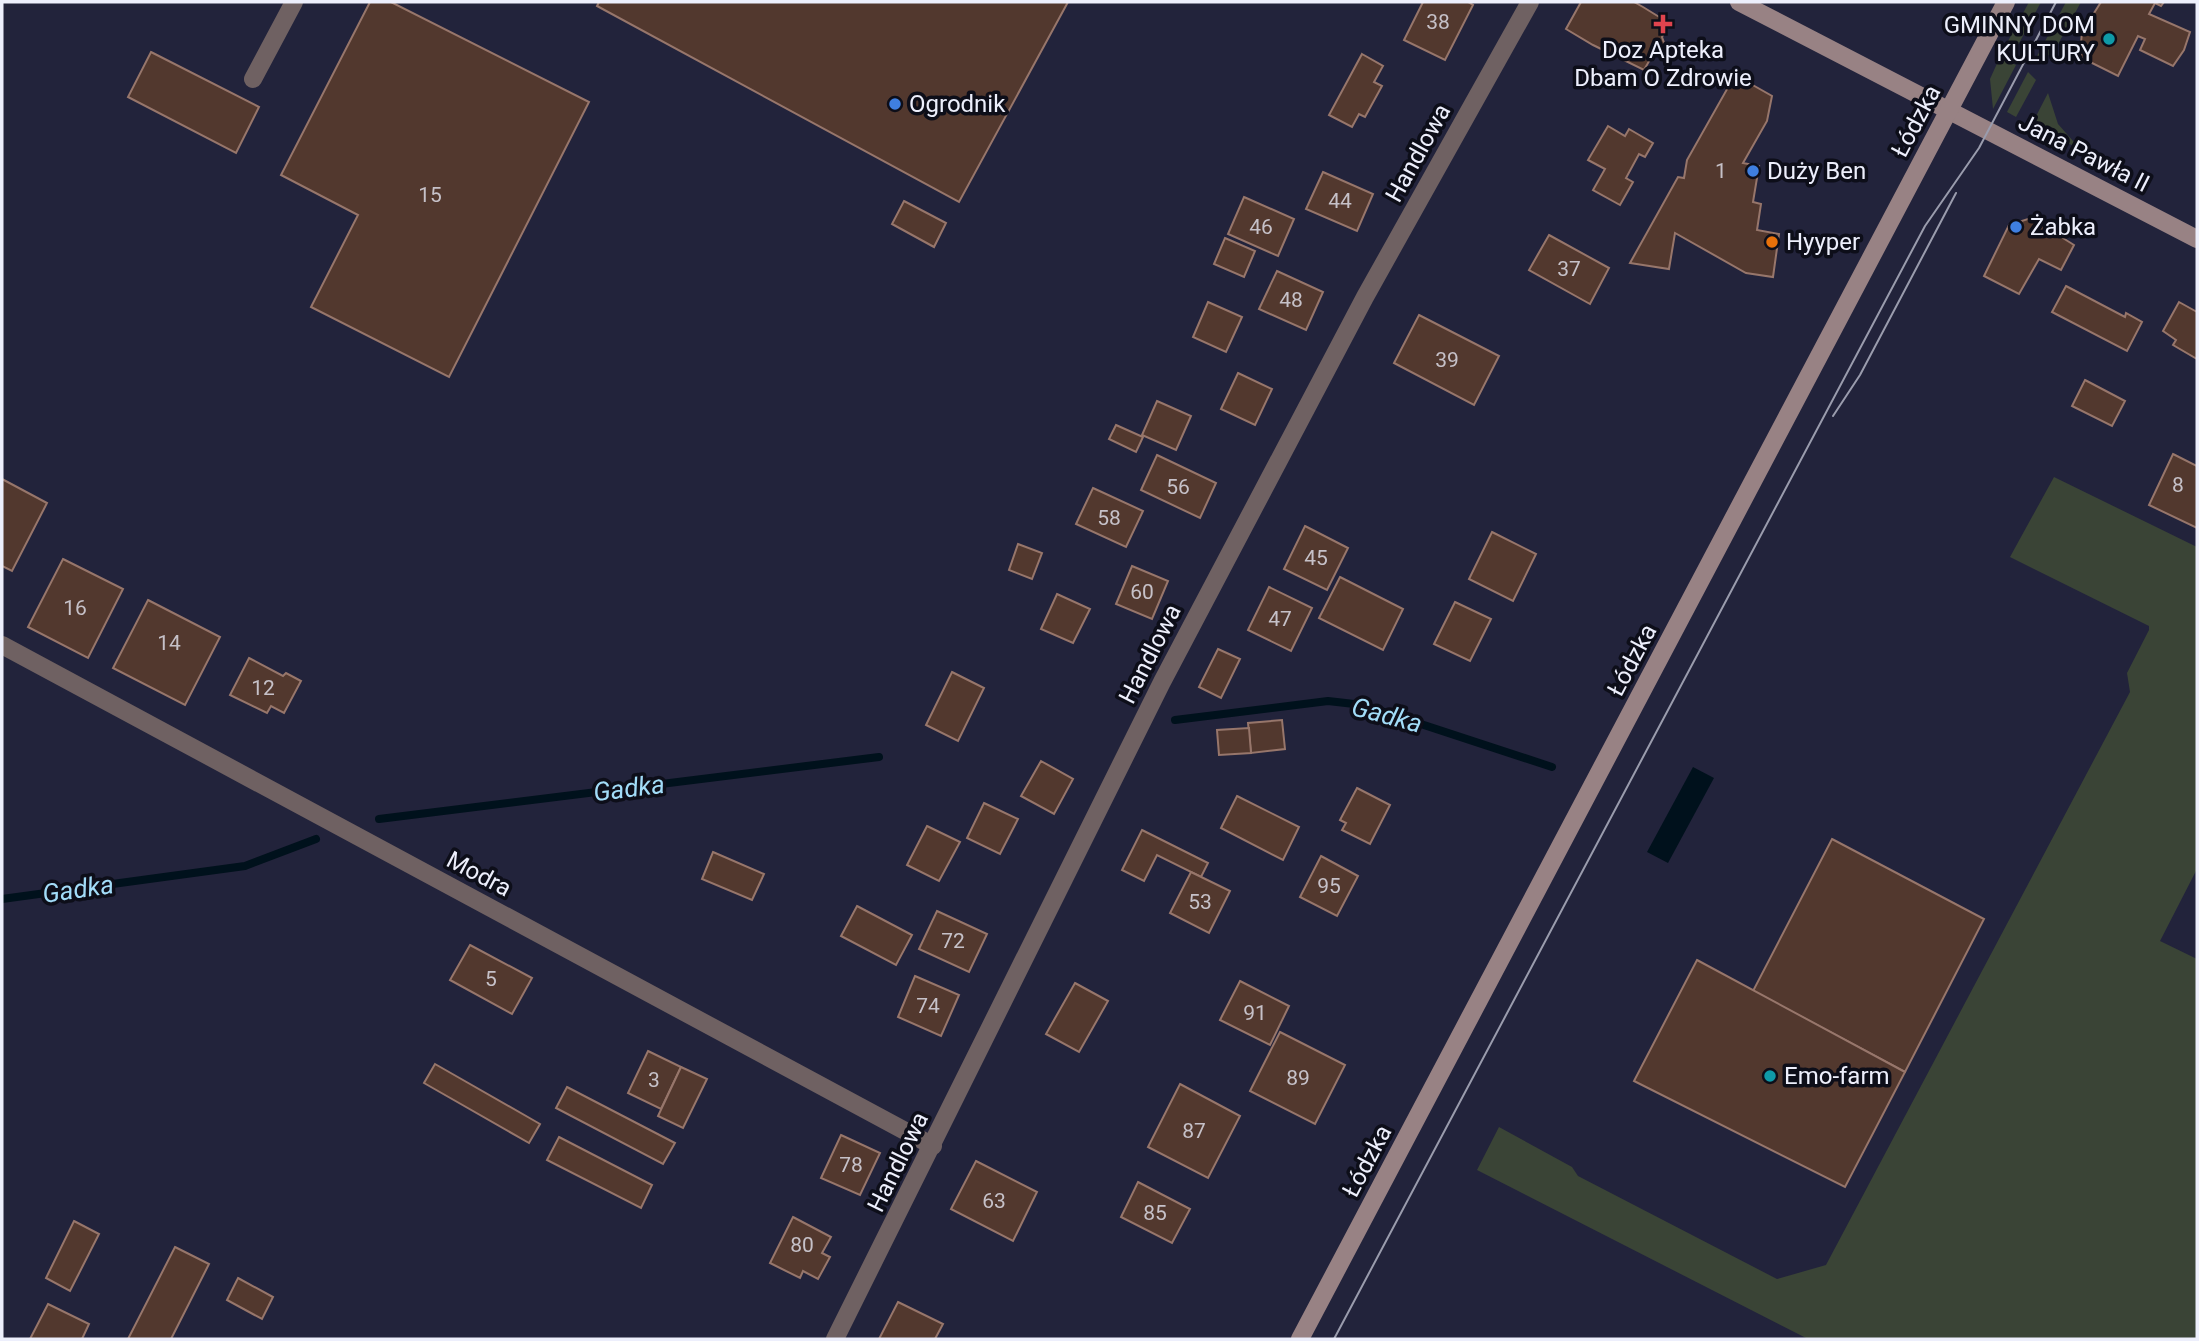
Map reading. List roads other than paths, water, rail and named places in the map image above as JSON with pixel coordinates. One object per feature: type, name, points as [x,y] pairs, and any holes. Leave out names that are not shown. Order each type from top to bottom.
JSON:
[{"type":"main road","name":"Jana Pawła II","points":[[1739,2],[2197,239]]},
{"type":"main road","name":"Łódzka","points":[[1300,1339],[2006,2]]},
{"type":"street","points":[[253,79],[294,2]]},
{"type":"street","name":"Handlowa","points":[[835,1339],[1162,682],[1365,297],[1530,2]]},
{"type":"street","name":"Modra","points":[[2,645],[933,1146]]},
{"type":"water","points":[[1693,767],[1714,778],[1668,863],[1647,852]]},
{"type":"waterway","name":"Gadka","points":[[1175,720],[1328,701],[1363,705],[1552,767]]},
{"type":"waterway","name":"Gadka","points":[[379,819],[879,757]]},
{"type":"waterway","name":"Gadka","points":[[2,899],[245,866],[316,839]]},
{"type":"tram line","points":[[1334,1339],[1925,226],[1979,148],[2056,2]]},
{"type":"tram line","points":[[1833,416],[1860,375],[1956,193]]},
{"type":"place","name":"Doz Apteka Dbam O Zdrowie","points":[[1663,24]]},
{"type":"place","name":"GMINNY DOM KULTURY","points":[[2109,39]]},
{"type":"place","name":"Ogrodnik","points":[[895,104]]},
{"type":"place","name":"Duży Ben","points":[[1753,171]]},
{"type":"place","name":"Żabka","points":[[2016,227]]},
{"type":"place","name":"Hyyper","points":[[1772,242]]},
{"type":"place","name":"Emo-farm","points":[[1770,1076]]}]
